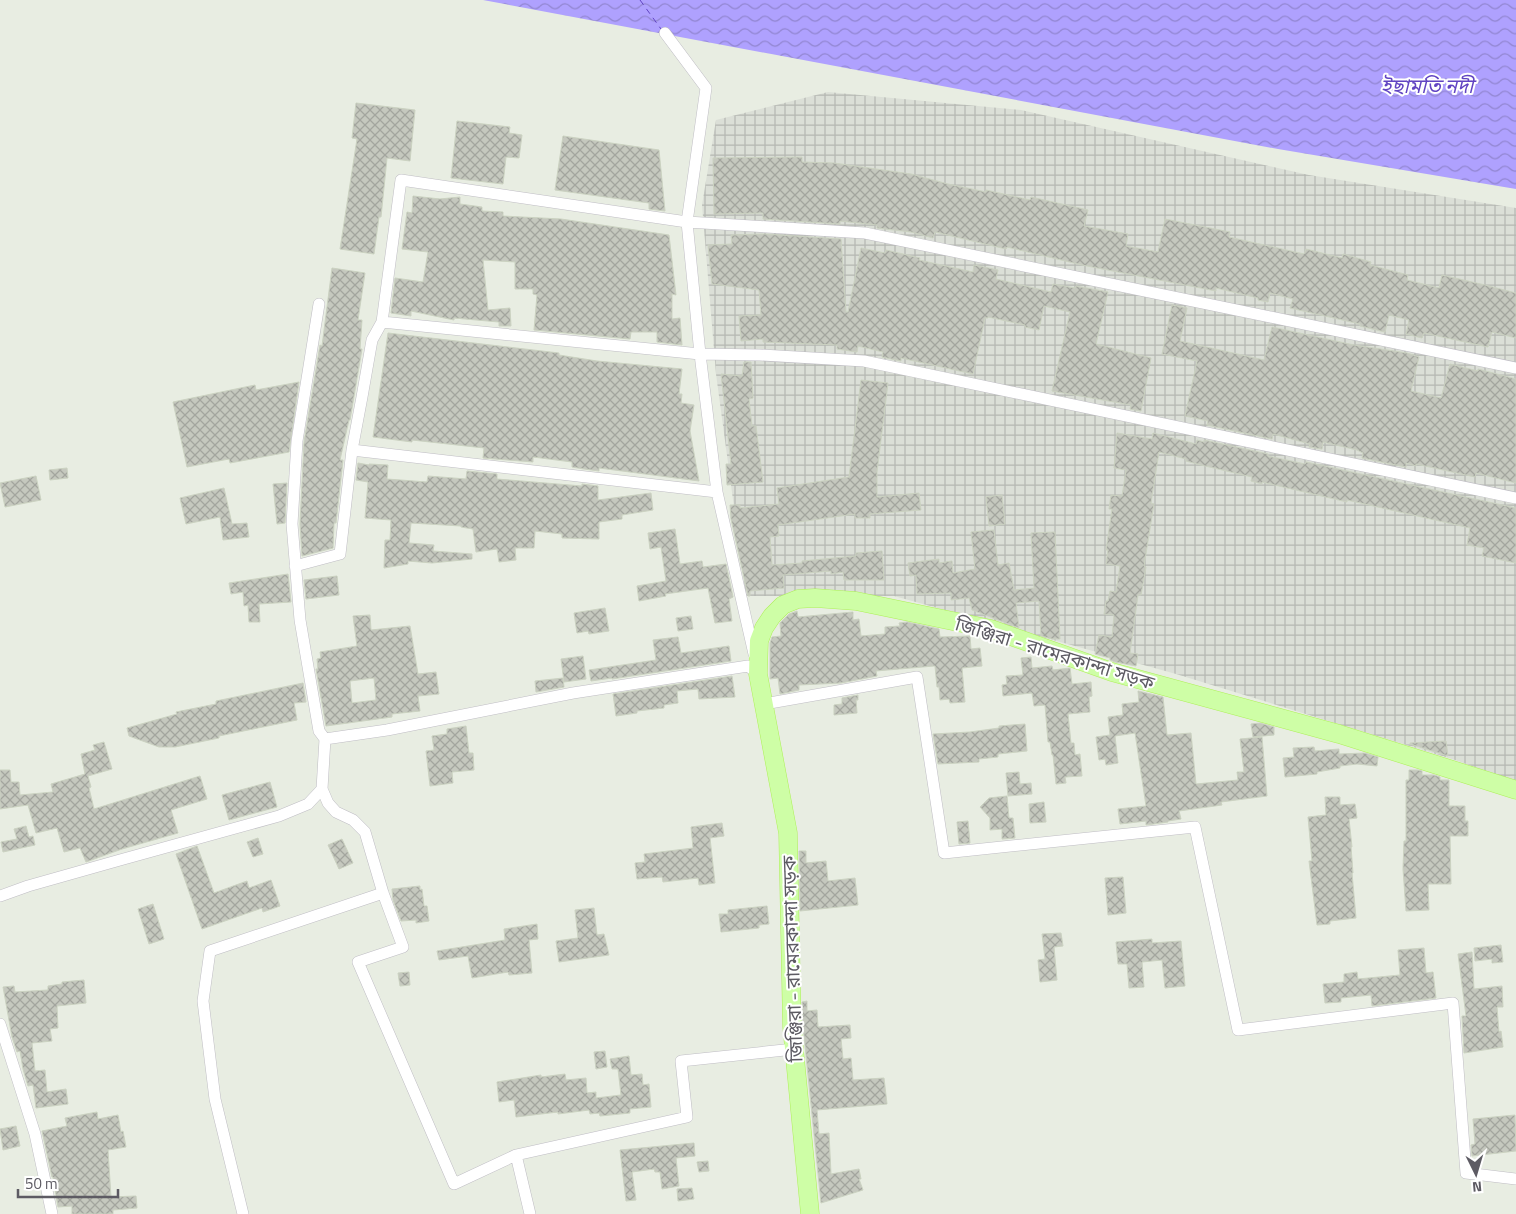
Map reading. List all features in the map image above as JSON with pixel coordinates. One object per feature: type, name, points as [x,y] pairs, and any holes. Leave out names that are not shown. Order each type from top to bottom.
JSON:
[{"type":"main road","name":"জিঞ্জিরা - রামেরকান্দা সড়ক","points":[[810,1214],[792,1027],[788,832],[758,674],[759,641],[764,628],[783,606],[798,599],[815,598],[856,601],[991,629],[1112,672],[1339,734],[1516,790]]},
{"type":"street","points":[[665,33],[706,88],[687,222],[700,354],[717,492],[758,674]]},
{"type":"street","points":[[296,566],[340,554],[352,450],[372,340],[382,322],[401,180],[687,222],[865,233],[1516,368]]},
{"type":"street","points":[[319,304],[297,442],[292,524],[300,620],[319,731],[325,739],[322,789],[328,803],[336,812],[353,820],[365,832],[383,893],[403,947],[358,962],[454,1184],[516,1155],[688,1118],[682,1061],[794,1049]]},
{"type":"street","points":[[382,322],[700,354],[760,355],[864,361],[1516,498]]},
{"type":"street","points":[[352,450],[717,492]]},
{"type":"street","points":[[325,739],[386,730],[573,694],[734,668],[748,666],[758,674]]},
{"type":"street","points":[[764,704],[917,677],[944,853],[1195,827],[1238,1030],[1453,1003],[1466,1173],[1516,1179]]},
{"type":"street","points":[[0,896],[28,886],[279,816],[308,804],[322,789]]},
{"type":"street","points":[[243,1214],[215,1099],[203,1002],[210,951],[383,893]]},
{"type":"street","points":[[0,1024],[35,1134],[52,1214]]},
{"type":"street","points":[[516,1155],[530,1214]]},
{"type":"shaded area","points":[[828,92],[1021,110],[1309,175],[1516,208],[1516,782],[1455,760],[1176,674],[894,596],[746,596],[716,374],[702,205],[716,120]]},
{"type":"water","name":"ইছামতি নদী","points":[[483,0],[1516,0],[1516,189],[1278,149]]},
{"type":"building","points":[[356,103],[415,110],[410,161],[387,158],[381,217],[379,217],[374,254],[340,249],[357,139],[352,138]]},
{"type":"building","points":[[457,121],[510,127],[509,133],[522,135],[519,158],[506,157],[503,184],[451,178]]},
{"type":"building","points":[[563,136],[659,150],[665,211],[649,209],[649,203],[555,190]]},
{"type":"building","points":[[802,157],[802,162],[834,163],[911,174],[986,192],[986,190],[1030,200],[1031,197],[1088,210],[1084,226],[1128,234],[1126,246],[1158,252],[1165,219],[1230,232],[1229,237],[1304,254],[1306,249],[1342,258],[1343,254],[1371,262],[1370,265],[1408,275],[1407,280],[1439,288],[1442,275],[1485,285],[1516,293],[1516,338],[1492,332],[1488,347],[1424,333],[1422,338],[1406,334],[1409,320],[1389,315],[1385,332],[1360,326],[1360,324],[1290,308],[1293,299],[1270,293],[1268,302],[1216,288],[1216,291],[1082,265],[935,232],[933,238],[911,232],[877,228],[877,225],[840,221],[840,224],[763,219],[763,213],[714,214],[713,158]]},
{"type":"building","points":[[413,196],[440,199],[460,197],[460,204],[482,207],[482,211],[503,212],[503,216],[561,219],[669,235],[676,295],[672,294],[672,319],[680,318],[682,345],[657,342],[657,332],[631,332],[630,339],[534,330],[537,295],[533,294],[533,289],[515,289],[515,262],[483,260],[488,310],[510,308],[511,326],[499,326],[499,322],[454,318],[454,320],[411,311],[411,316],[391,313],[395,278],[423,282],[428,252],[402,249],[407,212],[412,213]]},
{"type":"building","points":[[764,234],[841,239],[846,312],[848,312],[861,248],[885,253],[886,250],[920,258],[919,260],[973,272],[974,265],[998,270],[996,279],[1051,292],[1053,284],[1108,292],[1096,344],[1151,358],[1141,411],[1130,409],[1131,405],[1052,391],[1070,312],[1044,306],[1039,330],[1025,327],[1025,325],[988,317],[985,318],[973,374],[901,358],[901,361],[882,357],[883,352],[858,346],[857,352],[837,349],[837,345],[763,342],[763,339],[741,341],[739,316],[761,315],[759,290],[712,284],[708,245],[732,244],[731,235]]},
{"type":"building","points":[[332,268],[365,273],[358,320],[362,320],[360,349],[362,349],[350,420],[340,460],[343,460],[336,523],[334,523],[333,548],[302,556],[300,524],[304,442],[320,345],[322,346]]},
{"type":"building","points":[[1172,305],[1187,308],[1180,341],[1264,360],[1272,327],[1354,345],[1407,353],[1419,357],[1411,391],[1441,398],[1450,364],[1516,379],[1516,483],[1476,473],[1475,477],[1416,464],[1416,466],[1406,463],[1406,467],[1362,458],[1363,453],[1357,450],[1323,442],[1322,449],[1309,447],[1310,444],[1273,434],[1272,439],[1207,425],[1208,421],[1185,416],[1197,361],[1162,354]]},
{"type":"building","points":[[388,333],[559,353],[559,355],[597,361],[682,369],[679,394],[682,394],[681,403],[694,405],[690,431],[699,481],[599,468],[599,471],[584,469],[572,467],[572,462],[533,457],[533,462],[483,458],[484,448],[373,437]]},
{"type":"building","points":[[744,362],[751,362],[753,398],[749,399],[752,426],[756,426],[763,482],[727,485],[726,464],[731,464],[721,374],[742,376]]},
{"type":"building","points":[[861,380],[888,383],[877,472],[877,497],[919,493],[921,510],[870,514],[870,518],[855,518],[855,514],[778,525],[779,536],[770,537],[772,565],[802,563],[802,561],[856,556],[856,553],[882,551],[884,580],[844,580],[843,572],[831,574],[831,571],[783,575],[784,588],[750,591],[750,596],[748,596],[731,519],[730,505],[740,505],[740,508],[779,504],[777,488],[849,477]]},
{"type":"building","points":[[299,382],[289,452],[230,463],[229,459],[187,467],[173,402],[255,385],[256,390]]},
{"type":"building","points":[[1117,433],[1152,439],[1153,433],[1196,444],[1197,440],[1204,442],[1204,440],[1268,454],[1268,456],[1305,464],[1306,462],[1516,508],[1516,563],[1482,556],[1484,548],[1467,545],[1470,528],[1262,482],[1262,484],[1251,481],[1252,477],[1186,461],[1186,459],[1159,452],[1151,503],[1154,504],[1144,566],[1146,567],[1141,595],[1138,595],[1130,653],[1138,654],[1136,666],[1115,662],[1110,660],[1110,658],[1095,654],[1099,635],[1112,637],[1114,615],[1104,614],[1110,591],[1116,592],[1120,566],[1106,564],[1108,550],[1106,550],[1112,509],[1109,509],[1111,495],[1122,496],[1126,470],[1114,468]]},
{"type":"building","points":[[358,463],[388,465],[387,479],[427,482],[428,476],[466,479],[467,471],[497,474],[497,479],[598,486],[598,500],[651,493],[653,510],[622,515],[622,519],[599,522],[599,539],[562,538],[562,534],[535,531],[534,548],[515,548],[516,560],[499,562],[497,549],[476,552],[473,529],[461,526],[411,523],[409,543],[434,545],[433,551],[472,554],[472,559],[432,563],[408,561],[408,564],[384,568],[385,540],[390,540],[391,520],[365,518],[368,482],[356,480]]},
{"type":"building","points":[[67,468],[68,478],[50,480],[49,470]]},
{"type":"building","points":[[36,476],[41,500],[5,507],[0,483]]},
{"type":"building","points":[[287,483],[285,523],[277,524],[273,484]]},
{"type":"building","points":[[224,488],[232,524],[247,523],[249,537],[223,540],[220,517],[186,524],[180,498]]},
{"type":"building","points":[[1002,495],[1005,524],[989,526],[986,497]]},
{"type":"building","points":[[675,529],[680,564],[702,561],[703,567],[726,564],[733,597],[729,599],[732,621],[715,623],[708,588],[665,594],[666,596],[639,601],[637,586],[666,581],[661,547],[650,549],[648,533]]},
{"type":"building","points":[[994,530],[998,565],[1009,563],[1014,590],[1034,588],[1031,533],[1055,532],[1060,639],[1041,636],[1039,601],[1016,603],[1019,628],[972,610],[969,598],[951,600],[951,593],[917,594],[916,575],[910,576],[908,563],[939,559],[939,563],[952,561],[953,573],[975,569],[971,532]]},
{"type":"building","points":[[288,574],[291,602],[259,604],[260,622],[249,622],[248,605],[244,606],[243,592],[231,594],[229,583]]},
{"type":"building","points":[[337,576],[339,595],[306,599],[304,580]]},
{"type":"building","points":[[605,608],[609,631],[589,634],[588,631],[577,633],[574,613]]},
{"type":"building","points":[[797,611],[798,617],[853,612],[853,620],[859,619],[861,636],[885,634],[885,627],[900,626],[899,623],[907,622],[939,629],[940,637],[970,636],[971,649],[980,648],[982,666],[962,668],[965,702],[950,703],[949,699],[940,700],[935,666],[876,671],[877,676],[841,683],[799,685],[799,690],[780,694],[778,678],[770,679],[770,643],[772,637],[781,636],[780,623],[789,614]]},
{"type":"building","points":[[370,615],[371,630],[410,626],[418,674],[436,672],[439,694],[418,696],[420,711],[392,714],[392,717],[326,726],[316,669],[318,669],[317,659],[321,658],[320,652],[357,646],[353,616]],"holes":[[[374,678],[376,700],[352,703],[350,681]]]},
{"type":"building","points":[[691,616],[693,629],[678,631],[676,618]]},
{"type":"building","points":[[678,637],[681,653],[729,646],[731,661],[591,681],[589,670],[656,660],[653,640]]},
{"type":"building","points":[[583,656],[586,679],[564,682],[561,659]]},
{"type":"building","points":[[1031,657],[1032,668],[1052,666],[1053,670],[1070,668],[1072,684],[1091,682],[1090,712],[1068,714],[1071,743],[1074,743],[1075,755],[1080,754],[1082,776],[1065,777],[1066,783],[1056,784],[1053,755],[1050,742],[1048,742],[1045,705],[1034,706],[1032,693],[1003,696],[1002,685],[1007,684],[1006,676],[1023,675],[1021,658]]},
{"type":"building","points":[[732,676],[735,697],[699,699],[698,689],[677,691],[678,703],[664,705],[664,708],[616,716],[613,694]]},
{"type":"building","points":[[563,678],[564,687],[536,692],[535,681]]},
{"type":"building","points":[[303,683],[306,702],[294,703],[297,720],[175,747],[159,747],[129,736],[127,728],[177,714],[176,712],[216,704],[216,701]]},
{"type":"building","points":[[1138,691],[1163,697],[1167,735],[1191,733],[1196,784],[1238,780],[1237,772],[1244,772],[1240,739],[1262,737],[1267,796],[1221,802],[1222,805],[1179,811],[1181,819],[1168,822],[1146,825],[1146,821],[1120,824],[1118,809],[1146,806],[1135,733],[1115,736],[1118,763],[1106,765],[1105,759],[1099,760],[1096,737],[1110,735],[1108,717],[1123,715],[1122,704],[1139,702]]},
{"type":"building","points":[[858,695],[858,700],[856,700],[857,713],[834,715],[834,705],[842,704],[842,698]]},
{"type":"building","points":[[1260,723],[1274,727],[1274,735],[1253,737],[1251,724]]},
{"type":"building","points":[[1025,724],[1027,751],[998,754],[998,757],[979,759],[979,762],[938,764],[933,734],[970,732],[999,728],[999,726]]},
{"type":"building","points":[[466,726],[469,753],[473,753],[474,770],[452,772],[453,783],[430,786],[426,751],[434,750],[432,736],[447,734],[447,729]]},
{"type":"building","points":[[1446,741],[1448,756],[1410,744],[1410,743]]},
{"type":"building","points":[[104,742],[112,769],[88,776],[94,809],[200,776],[207,799],[171,810],[178,833],[122,849],[86,862],[80,848],[64,852],[57,828],[36,833],[28,805],[0,809],[0,770],[10,770],[11,782],[19,782],[20,795],[53,792],[51,784],[85,774],[81,754],[95,750],[93,745]]},
{"type":"building","points":[[1314,747],[1315,751],[1339,749],[1339,754],[1365,753],[1378,757],[1377,766],[1357,764],[1340,766],[1340,768],[1317,772],[1317,774],[1285,777],[1283,758],[1294,757],[1293,748]]},
{"type":"building","points":[[1409,770],[1422,771],[1422,775],[1434,775],[1440,777],[1440,780],[1449,780],[1449,806],[1465,806],[1465,821],[1468,821],[1468,836],[1450,836],[1451,884],[1428,884],[1429,910],[1406,911],[1403,869],[1404,841],[1406,841],[1406,780],[1409,780]]},
{"type":"building","points":[[1019,772],[1020,784],[1031,783],[1032,794],[1008,796],[1006,773]]},
{"type":"building","points":[[270,782],[277,807],[229,820],[222,795]]},
{"type":"building","points":[[1007,796],[1009,818],[1013,818],[1015,838],[1002,839],[1002,829],[990,830],[990,818],[980,807],[989,798]]},
{"type":"building","points":[[1325,797],[1340,797],[1340,805],[1355,804],[1357,818],[1349,819],[1356,918],[1330,921],[1330,924],[1317,925],[1309,861],[1312,861],[1308,817],[1326,815]]},
{"type":"building","points":[[1044,802],[1046,822],[1030,823],[1029,804]]},
{"type":"building","points":[[968,821],[970,843],[959,844],[957,822]]},
{"type":"building","points":[[722,823],[724,836],[710,838],[715,883],[699,885],[698,878],[663,882],[662,877],[637,879],[635,863],[645,862],[644,854],[693,848],[691,827]]},
{"type":"building","points":[[26,826],[29,837],[33,836],[35,845],[3,852],[1,842],[17,839],[14,829]]},
{"type":"building","points":[[258,838],[263,854],[253,857],[247,842]]},
{"type":"building","points":[[342,839],[353,863],[339,869],[328,845]]},
{"type":"building","points":[[197,846],[214,893],[247,881],[249,888],[271,880],[280,906],[263,912],[262,908],[202,929],[176,854]]},
{"type":"building","points":[[799,851],[806,851],[806,863],[826,861],[828,881],[855,878],[858,905],[800,911]]},
{"type":"building","points":[[1123,877],[1126,913],[1108,915],[1105,878]]},
{"type":"building","points":[[420,886],[424,906],[427,906],[429,921],[416,923],[416,920],[401,921],[393,900],[392,889]]},
{"type":"building","points":[[153,904],[164,939],[149,944],[138,909]]},
{"type":"building","points":[[767,906],[769,924],[759,925],[759,928],[721,932],[719,914],[728,914],[728,910]]},
{"type":"building","points":[[594,908],[597,935],[604,934],[609,955],[559,962],[556,941],[578,938],[575,910]]},
{"type":"building","points":[[537,924],[538,939],[529,940],[532,973],[509,975],[508,972],[472,978],[468,956],[439,960],[437,951],[505,940],[504,929]]},
{"type":"building","points":[[1061,933],[1063,946],[1054,947],[1057,980],[1040,982],[1038,960],[1045,959],[1042,934]]},
{"type":"building","points":[[1152,939],[1152,943],[1181,941],[1185,986],[1165,988],[1162,960],[1142,962],[1144,987],[1129,988],[1127,964],[1118,964],[1116,942]]},
{"type":"building","points":[[1501,945],[1503,962],[1492,963],[1492,959],[1475,961],[1474,948]]},
{"type":"building","points":[[1424,948],[1426,973],[1433,972],[1436,998],[1372,1006],[1371,995],[1341,998],[1341,1002],[1325,1003],[1323,984],[1344,982],[1344,974],[1357,972],[1358,979],[1400,975],[1398,950]]},
{"type":"building","points":[[1472,952],[1474,989],[1502,986],[1503,1007],[1497,1007],[1499,1032],[1501,1031],[1503,1047],[1464,1053],[1462,1016],[1466,1016],[1458,954]]},
{"type":"building","points":[[409,972],[410,985],[400,986],[398,973]]},
{"type":"building","points":[[84,980],[86,1003],[57,1006],[58,1028],[50,1029],[52,1041],[32,1043],[35,1071],[45,1070],[47,1092],[66,1089],[68,1104],[36,1108],[33,1085],[28,1086],[20,1051],[17,1052],[12,1037],[3,987],[14,986],[15,992],[48,990],[48,986],[62,984],[62,982]]},
{"type":"building","points":[[807,1001],[807,1011],[817,1010],[818,1027],[850,1025],[851,1038],[841,1039],[843,1059],[851,1058],[853,1080],[884,1078],[887,1104],[817,1110],[819,1134],[829,1133],[831,1174],[859,1169],[861,1179],[859,1179],[863,1190],[821,1203],[803,1026],[802,1002]]},
{"type":"building","points":[[605,1051],[607,1067],[596,1069],[594,1052]]},
{"type":"building","points":[[629,1056],[631,1075],[642,1074],[643,1085],[649,1084],[651,1107],[630,1109],[630,1113],[600,1116],[599,1113],[590,1114],[589,1110],[516,1117],[514,1100],[499,1102],[497,1082],[541,1075],[541,1077],[565,1074],[566,1080],[586,1078],[587,1093],[596,1092],[596,1098],[621,1095],[618,1069],[612,1069],[610,1059]]},
{"type":"building","points":[[97,1112],[98,1119],[118,1115],[126,1147],[108,1150],[111,1197],[136,1196],[137,1208],[113,1210],[113,1214],[72,1214],[72,1206],[58,1207],[42,1131],[67,1126],[65,1118]]},
{"type":"building","points":[[1515,1115],[1516,1151],[1472,1156],[1471,1145],[1475,1144],[1473,1119]]},
{"type":"building","points":[[16,1126],[20,1146],[3,1150],[0,1129]]},
{"type":"building","points":[[694,1143],[695,1156],[676,1158],[679,1186],[662,1189],[660,1172],[655,1172],[654,1169],[632,1172],[636,1200],[626,1201],[620,1150]]},
{"type":"building","points":[[708,1161],[709,1171],[699,1172],[697,1162]]},
{"type":"building","points":[[692,1188],[694,1199],[678,1201],[677,1189]]},
{"type":"ferry route","points":[[640,0],[661,29]]}]
